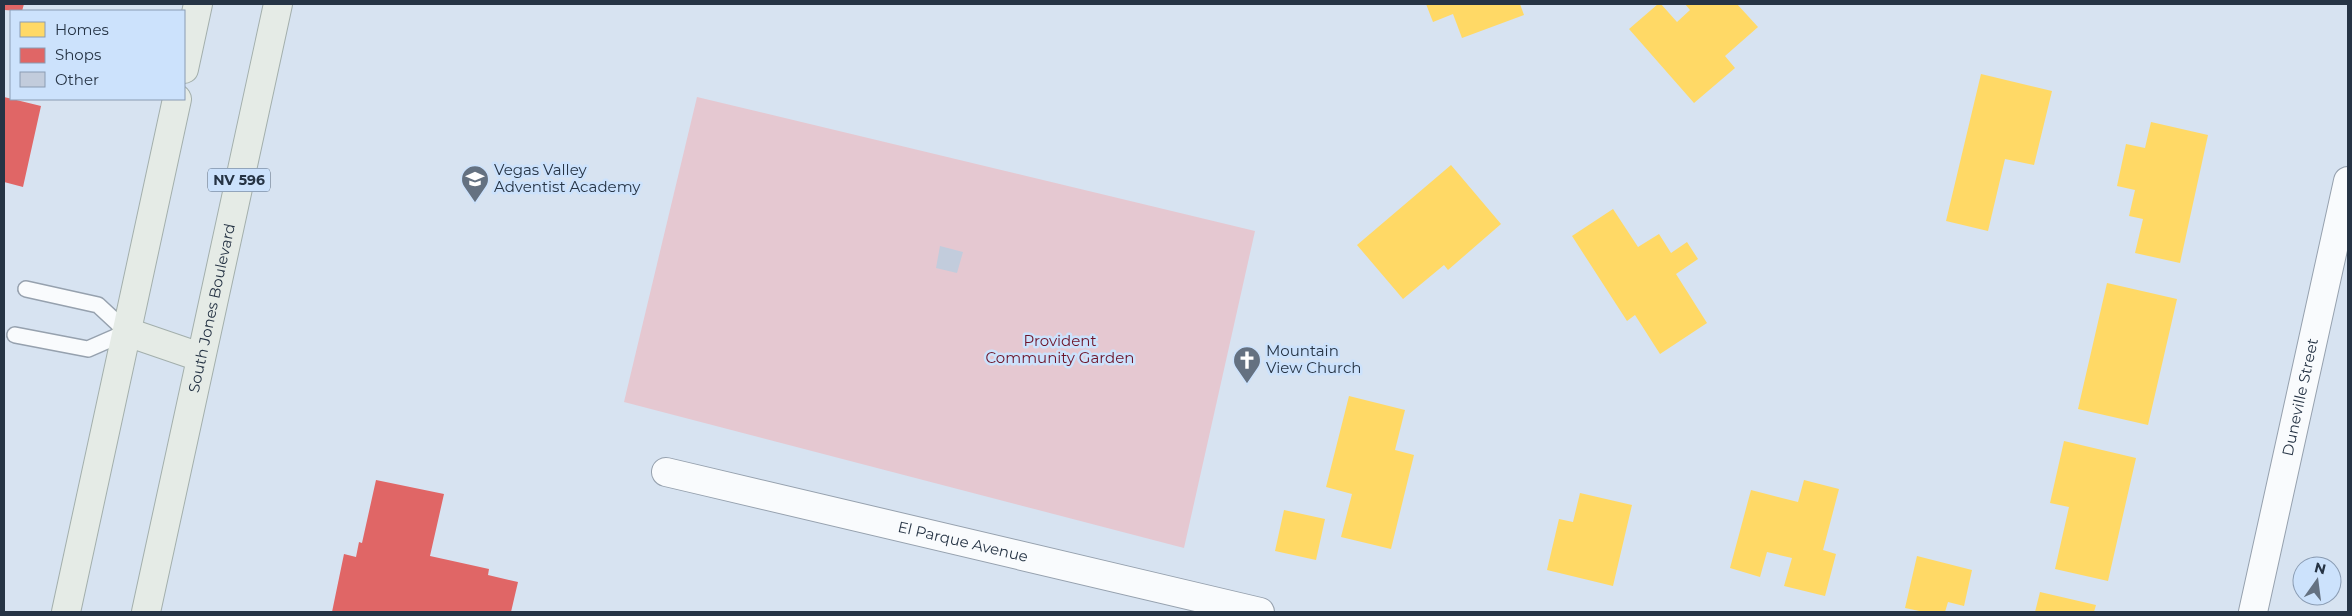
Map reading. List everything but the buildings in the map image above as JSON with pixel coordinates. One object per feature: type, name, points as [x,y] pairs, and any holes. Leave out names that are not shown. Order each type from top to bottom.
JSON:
[{"type":"main road","points":[[185,64],[198,4]]},
{"type":"main road","name":"South Jones Boulevard","points":[[146,612],[278,4]]},
{"type":"main road","points":[[66,612],[177,100]]},
{"type":"main road","points":[[127,332],[200,357]]},
{"type":"street","name":"Duneville Street","points":[[2253,612],[2348,181]]},
{"type":"street","name":"El Parque Avenue","points":[[666,472],[1171,603],[1260,612]]},
{"type":"lane","points":[[15,335],[88,349],[127,332],[98,305],[26,290]]},
{"type":"green space","name":"Provident Community Garden","points":[[697,97],[1255,231],[1184,548],[624,402]]},
{"type":"place","name":"Vegas Valley Adventist Academy","points":[[475,203]]},
{"type":"place","name":"Mountain View Church","points":[[1247,384]]}]
